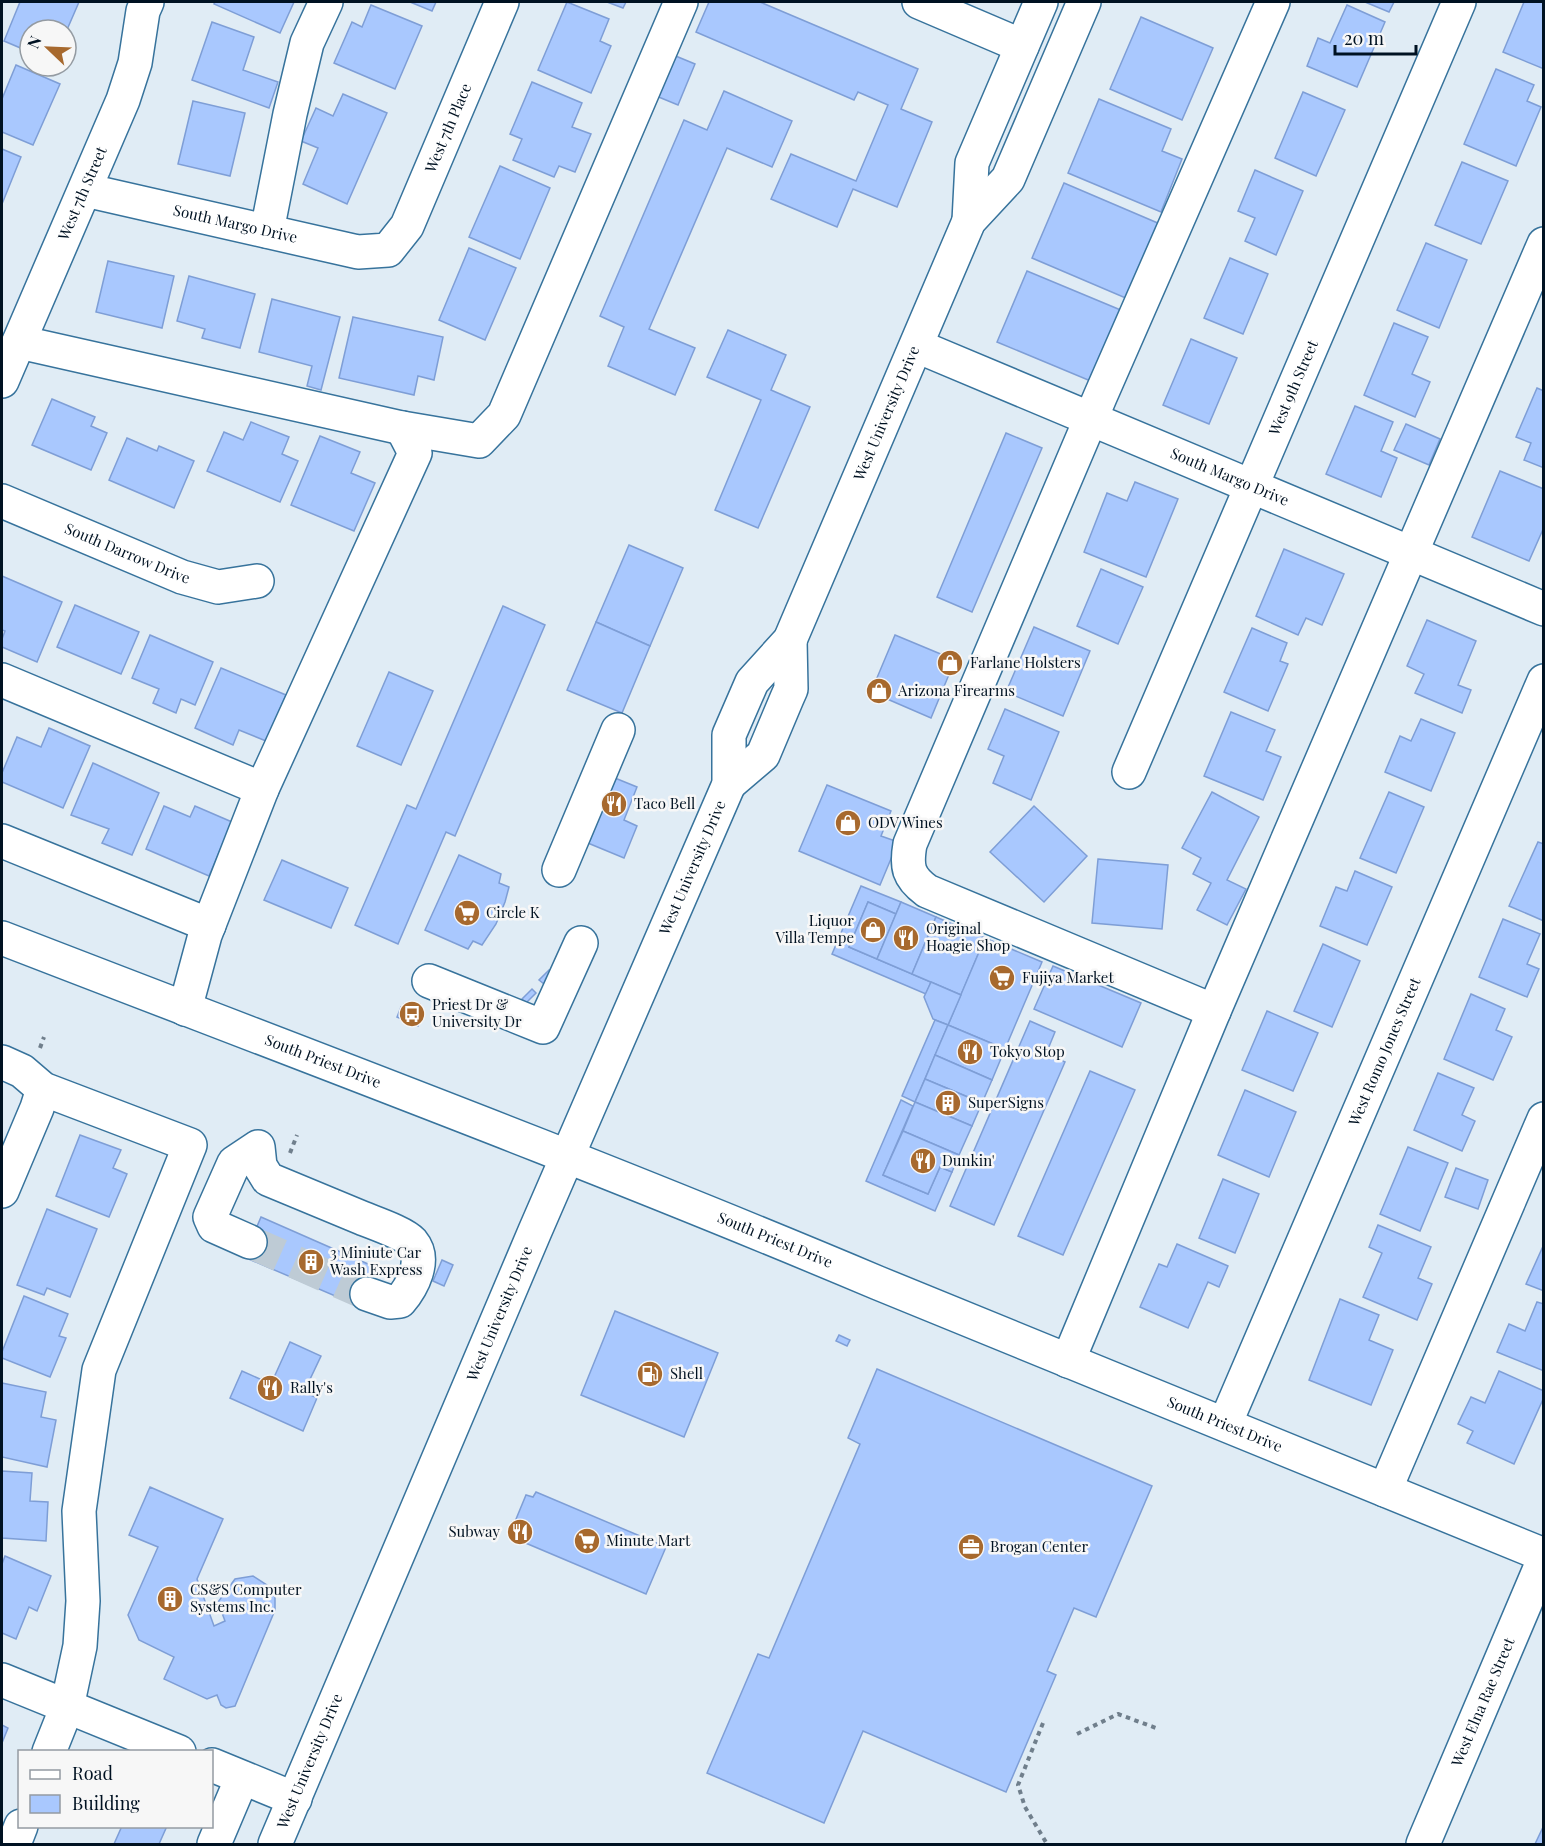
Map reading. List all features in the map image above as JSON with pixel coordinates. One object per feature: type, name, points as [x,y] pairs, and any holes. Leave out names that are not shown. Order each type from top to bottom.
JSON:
[{"type":"street","name":"West 7th Street","points":[[2,381],[123,100],[135,63],[143,11],[147,2]]},
{"type":"street","points":[[267,231],[290,114],[307,43],[326,2]]},
{"type":"street","name":"West 7th Place","points":[[388,250],[406,226],[502,2]]},
{"type":"street","points":[[19,342],[402,428],[479,441],[504,415],[681,2]]},
{"type":"street","points":[[919,2],[1022,46]]},
{"type":"street","name":"West University Drive","points":[[275,1845],[567,1156],[729,784],[729,735],[752,682],[790,640],[969,221],[972,163],[1041,2]]},
{"type":"street","name":"West University Drive","points":[[969,221],[1008,179],[1084,2]]},
{"type":"street","points":[[1214,1011],[927,891],[916,883],[909,871],[908,858],[910,844],[1090,420],[1273,2]]},
{"type":"street","name":"West 9th Street","points":[[1129,772],[1459,2]]},
{"type":"street","name":"South Margo Drive","points":[[85,190],[358,252],[388,250]]},
{"type":"street","points":[[1068,1361],[1214,1011],[1544,244]]},
{"type":"street","name":"South Margo Drive","points":[[917,346],[1544,609]]},
{"type":"street","points":[[185,1008],[209,925],[262,789],[415,453],[402,428]]},
{"type":"street","name":"South Darrow Drive","points":[[2,501],[182,577],[218,587],[257,581]]},
{"type":"street","points":[[2,680],[262,789]]},
{"type":"street","name":"West Romo Jones Street","points":[[1225,1424],[1544,681]]},
{"type":"street","points":[[559,870],[618,730]]},
{"type":"street","points":[[2,841],[209,925]]},
{"type":"street","name":"South Priest Drive","points":[[2,938],[567,1156],[794,1247],[1544,1557]]},
{"type":"street","points":[[429,981],[543,1027],[581,943]]},
{"type":"street","points":[[2,1062],[22,1071],[43,1089],[190,1145],[99,1370],[79,1511],[83,1600],[80,1646],[67,1707],[50,1750]]},
{"type":"street","points":[[2,1191],[43,1089]]},
{"type":"street","points":[[1385,1490],[1544,1119]]},
{"type":"street","points":[[250,1242],[214,1226],[210,1217],[234,1163],[258,1147],[260,1166],[268,1179],[387,1228],[412,1242],[417,1254],[417,1267],[414,1281],[408,1292],[400,1301],[390,1302],[367,1294]]},
{"type":"street","name":"West Elna Rae Street","points":[[1424,1845],[1544,1557]]},
{"type":"street","points":[[2,1680],[173,1750]]},
{"type":"street","points":[[213,1765],[295,1800]]},
{"type":"street","points":[[214,1845],[242,1778]]},
{"type":"street","points":[[14,1845],[21,1828]]},
{"type":"path","points":[[1077,1734],[1118,1714],[1156,1728]]},
{"type":"path","points":[[1043,1723],[1018,1785],[1025,1807],[1047,1845]]},
{"type":"building","points":[[20,2],[79,2],[72,18],[18,18],[18,47],[4,41]]},
{"type":"building","points":[[215,2],[294,2],[280,33],[214,4]]},
{"type":"building","points":[[410,2],[436,2],[432,11]]},
{"type":"building","points":[[567,2],[609,19],[600,41],[611,46],[591,93],[538,70]]},
{"type":"building","points":[[607,2],[626,2],[623,8]]},
{"type":"building","points":[[709,2],[760,2],[918,69],[901,109],[932,122],[897,207],[853,189],[837,227],[771,199],[791,154],[856,181],[888,105],[858,92],[854,100],[696,32]]},
{"type":"building","points":[[1365,2],[1394,2],[1389,12]]},
{"type":"building","points":[[1524,2],[1544,2],[1544,69],[1503,52]]},
{"type":"building","points":[[371,5],[422,26],[395,89],[334,63],[352,22],[362,27]]},
{"type":"building","points":[[1347,5],[1385,22],[1357,87],[1307,66],[1318,38],[1330,43]]},
{"type":"building","points":[[1141,17],[1213,48],[1182,120],[1110,89]]},
{"type":"building","points":[[212,22],[254,37],[243,70],[278,82],[269,108],[192,80]]},
{"type":"building","points":[[666,52],[695,64],[678,105],[649,93]]},
{"type":"building","points":[[16,65],[18,66],[18,78],[46,78],[60,84],[33,145],[2,132],[2,99]]},
{"type":"building","points":[[1496,69],[1534,85],[1527,101],[1541,107],[1516,166],[1464,144]]},
{"type":"building","points":[[532,82],[582,103],[572,127],[591,134],[575,172],[559,166],[554,177],[513,160],[522,139],[510,134]]},
{"type":"building","points":[[724,91],[792,121],[772,167],[727,148],[649,329],[695,348],[675,395],[608,366],[624,327],[600,316],[684,120],[707,130]]},
{"type":"building","points":[[1303,92],[1345,110],[1316,176],[1275,158]]},
{"type":"building","points":[[343,94],[387,113],[347,204],[303,184],[318,148],[301,141],[316,108],[333,116]]},
{"type":"building","points":[[1099,99],[1171,129],[1162,151],[1182,159],[1161,212],[1068,173]]},
{"type":"building","points":[[193,101],[245,113],[230,176],[178,164]]},
{"type":"building","points":[[2,149],[21,157],[2,204]]},
{"type":"building","points":[[1462,162],[1508,181],[1481,244],[1435,225]]},
{"type":"building","points":[[500,166],[550,188],[520,259],[469,237]]},
{"type":"building","points":[[1255,170],[1303,191],[1276,255],[1245,241],[1255,218],[1238,211]]},
{"type":"building","points":[[1064,183],[1160,224],[1128,299],[1032,258]]},
{"type":"building","points":[[1426,243],[1467,260],[1439,328],[1397,310]]},
{"type":"building","points":[[469,248],[516,268],[485,340],[439,320]]},
{"type":"building","points":[[1230,258],[1268,274],[1243,334],[1204,318]]},
{"type":"building","points":[[108,261],[174,276],[162,328],[96,312]]},
{"type":"building","points":[[1027,271],[1123,311],[1093,382],[997,342]]},
{"type":"building","points":[[189,276],[255,294],[240,348],[202,338],[205,329],[177,321]]},
{"type":"building","points":[[272,299],[340,317],[321,390],[307,386],[312,366],[259,352]]},
{"type":"building","points":[[353,317],[443,337],[434,380],[418,376],[414,395],[339,378]]},
{"type":"building","points":[[1394,323],[1428,337],[1412,374],[1430,382],[1415,417],[1364,395]]},
{"type":"building","points":[[728,330],[786,355],[771,390],[810,407],[758,528],[715,510],[761,400],[707,377]]},
{"type":"building","points":[[1191,339],[1237,358],[1209,424],[1163,405]]},
{"type":"building","points":[[1537,388],[1544,391],[1544,468],[1524,460],[1531,443],[1516,437]]},
{"type":"building","points":[[52,399],[95,417],[91,426],[107,433],[91,470],[32,445]]},
{"type":"building","points":[[1355,406],[1393,422],[1381,451],[1397,458],[1381,497],[1326,474]]},
{"type":"building","points":[[251,422],[289,437],[282,454],[298,461],[280,502],[207,471],[224,432],[243,440]]},
{"type":"building","points":[[1406,424],[1440,439],[1429,465],[1394,450]]},
{"type":"building","points":[[1006,433],[1042,448],[972,612],[937,597]]},
{"type":"building","points":[[320,436],[360,452],[351,473],[375,483],[354,531],[291,505]]},
{"type":"building","points":[[127,438],[157,451],[159,446],[194,461],[174,508],[109,480]]},
{"type":"building","points":[[1500,471],[1544,489],[1544,527],[1529,561],[1472,537]]},
{"type":"building","points":[[1135,482],[1178,499],[1146,577],[1084,552],[1107,493],[1127,501]]},
{"type":"building","points":[[629,545],[683,568],[650,646],[596,622]]},
{"type":"building","points":[[1284,549],[1344,574],[1322,625],[1306,618],[1298,635],[1256,616]]},
{"type":"building","points":[[1101,569],[1143,587],[1118,644],[1077,626]]},
{"type":"building","points":[[2,576],[62,602],[37,662],[2,647],[5,631],[2,630]]},
{"type":"building","points":[[75,605],[139,632],[121,674],[57,647]]},
{"type":"building","points":[[503,606],[545,625],[455,836],[446,832],[398,944],[355,925],[407,805],[416,809]]},
{"type":"building","points":[[1427,620],[1476,641],[1458,685],[1471,690],[1462,713],[1415,693],[1424,674],[1407,666]]},
{"type":"building","points":[[596,622],[650,646],[622,713],[567,690]]},
{"type":"building","points":[[1034,627],[1090,651],[1063,716],[1006,692]]},
{"type":"building","points":[[1252,628],[1287,643],[1280,661],[1288,664],[1268,711],[1224,692]]},
{"type":"building","points":[[150,635],[213,662],[195,705],[181,699],[176,713],[153,703],[159,689],[132,678]]},
{"type":"building","points":[[895,635],[955,660],[931,718],[871,692]]},
{"type":"building","points":[[221,668],[286,695],[266,741],[239,730],[233,745],[195,728]]},
{"type":"building","points":[[389,672],[433,691],[401,765],[357,746]]},
{"type":"building","points":[[1005,709],[1059,732],[1031,800],[993,783],[1004,756],[988,749]]},
{"type":"building","points":[[1231,712],[1275,730],[1266,751],[1281,757],[1263,800],[1204,776]]},
{"type":"building","points":[[1421,719],[1455,733],[1431,791],[1385,772],[1400,736],[1411,741]]},
{"type":"building","points":[[49,728],[90,746],[63,808],[2,782],[2,773],[17,737],[41,747]]},
{"type":"building","points":[[93,763],[159,793],[132,855],[102,843],[109,829],[71,815]]},
{"type":"building","name":"Taco Bell","points":[[610,776],[637,787],[624,820],[637,826],[624,858],[583,841]]},
{"type":"building","name":"ODV Wines","points":[[827,785],[891,811],[881,836],[898,842],[880,885],[799,851]]},
{"type":"building","points":[[1212,792],[1259,817],[1227,880],[1246,889],[1227,925],[1197,910],[1211,883],[1193,874],[1201,858],[1182,848]]},
{"type":"building","points":[[1389,792],[1424,807],[1396,873],[1360,858]]},
{"type":"building","points":[[164,806],[190,817],[195,806],[232,822],[209,876],[146,849]]},
{"type":"building","points":[[1034,806],[1087,856],[1044,902],[990,852]]},
{"type":"building","points":[[1538,842],[1544,844],[1544,921],[1509,906]]},
{"type":"building","name":"Circle K","points":[[459,855],[501,874],[499,883],[509,887],[496,924],[482,945],[473,941],[468,949],[425,930]]},
{"type":"building","points":[[1098,859],[1168,865],[1162,929],[1092,923]]},
{"type":"building","points":[[282,860],[348,888],[331,928],[264,900]]},
{"type":"building","points":[[1355,871],[1392,887],[1367,945],[1320,926],[1336,887],[1347,891]]},
{"type":"building","points":[[861,886],[901,902],[896,914],[868,902],[849,947],[931,982],[926,994],[832,954]]},
{"type":"building","name":"Liquor Villa Tempe","points":[[868,902],[896,914],[877,959],[849,947]]},
{"type":"building","name":"Original Hoagie Shop","points":[[901,902],[936,917],[912,974],[877,959]]},
{"type":"building","points":[[936,917],[985,938],[961,995],[912,974]]},
{"type":"building","points":[[1503,919],[1540,934],[1527,964],[1539,969],[1527,997],[1479,977]]},
{"type":"building","name":"Fujiya Market","points":[[985,938],[1042,962],[1005,1049],[948,1025]]},
{"type":"building","points":[[1323,944],[1360,961],[1332,1027],[1294,1011]]},
{"type":"building","points":[[1053,966],[1141,1003],[1122,1047],[1034,1009]]},
{"type":"building","points":[[549,970],[553,974],[544,984],[539,980]]},
{"type":"building","points":[[931,982],[961,995],[948,1025],[933,1019],[924,997]]},
{"type":"building","points":[[532,989],[536,993],[526,1003],[522,999]]},
{"type":"building","points":[[1471,994],[1505,1009],[1496,1030],[1512,1037],[1493,1080],[1444,1059]]},
{"type":"building","points":[[401,1007],[422,1015],[418,1026],[397,1017]]},
{"type":"building","points":[[1267,1011],[1318,1033],[1293,1091],[1242,1070]]},
{"type":"building","points":[[935,1020],[948,1025],[915,1102],[902,1096]]},
{"type":"building","points":[[1030,1021],[1055,1032],[1046,1054],[1065,1062],[994,1225],[950,1206]]},
{"type":"building","name":"Tokyo Stop","points":[[948,1025],[1005,1049],[992,1080],[935,1055]]},
{"type":"building","points":[[935,1055],[992,1080],[982,1103],[925,1079]]},
{"type":"building","points":[[1090,1071],[1135,1090],[1063,1255],[1018,1236]]},
{"type":"building","points":[[1438,1073],[1474,1088],[1462,1115],[1475,1121],[1462,1151],[1414,1130]]},
{"type":"building","name":"SuperSigns","points":[[925,1079],[982,1103],[972,1126],[915,1102]]},
{"type":"building","points":[[1245,1090],[1296,1112],[1269,1177],[1218,1155]]},
{"type":"building","points":[[901,1100],[913,1106],[883,1175],[928,1194],[940,1167],[952,1172],[935,1211],[866,1181]]},
{"type":"building","points":[[915,1102],[972,1126],[959,1155],[903,1131]]},
{"type":"building","name":"Dunkin'","points":[[903,1131],[959,1155],[952,1172],[940,1167],[928,1194],[883,1175]]},
{"type":"building","points":[[80,1135],[121,1150],[113,1168],[127,1174],[109,1217],[56,1196]]},
{"type":"building","points":[[1408,1147],[1448,1163],[1420,1231],[1380,1214]]},
{"type":"building","points":[[1456,1168],[1488,1180],[1478,1209],[1445,1197]]},
{"type":"building","points":[[1223,1179],[1259,1194],[1235,1253],[1199,1238]]},
{"type":"building","points":[[47,1209],[97,1229],[70,1297],[47,1288],[44,1295],[17,1285]]},
{"type":"building","name":"3 Miniute Car Wash Express","points":[[261,1217],[377,1268],[361,1307],[244,1257]]},
{"type":"building","points":[[1378,1225],[1431,1247],[1418,1278],[1432,1284],[1417,1320],[1363,1297],[1382,1253],[1369,1247]]},
{"type":"building","points":[[1177,1244],[1228,1266],[1219,1287],[1208,1282],[1188,1328],[1140,1307],[1159,1264],[1167,1267]]},
{"type":"building","points":[[1544,1244],[1544,1291],[1526,1284]]},
{"type":"building","points":[[442,1260],[453,1265],[444,1286],[433,1281]]},
{"type":"building","points":[[24,1296],[68,1314],[59,1336],[66,1338],[50,1377],[2,1358],[2,1352]]},
{"type":"building","points":[[1340,1299],[1379,1315],[1369,1340],[1393,1350],[1371,1405],[1309,1380]]},
{"type":"building","points":[[1537,1302],[1544,1304],[1544,1371],[1497,1352],[1509,1324],[1525,1331]]},
{"type":"building","name":"Shell","points":[[615,1311],[718,1353],[684,1437],[581,1395]]},
{"type":"building","points":[[839,1335],[850,1340],[847,1346],[836,1341]]},
{"type":"building","name":"Rally's","points":[[290,1342],[321,1356],[304,1392],[317,1398],[303,1431],[230,1398],[242,1371],[271,1384]]},
{"type":"building","name":"Brogan Center","points":[[877,1369],[1152,1486],[1096,1617],[1074,1608],[1047,1671],[1056,1675],[1006,1792],[863,1731],[824,1823],[707,1773],[758,1654],[769,1658],[860,1444],[848,1438]]},
{"type":"building","points":[[1499,1371],[1544,1391],[1544,1397],[1514,1464],[1467,1443],[1473,1431],[1458,1424],[1471,1397],[1485,1403]]},
{"type":"building","points":[[2,1383],[46,1392],[41,1417],[56,1420],[47,1467],[2,1457]]},
{"type":"building","points":[[2,1471],[32,1473],[30,1501],[48,1502],[46,1541],[2,1538]]},
{"type":"building","name":"CS&S Computer Systems Inc.","points":[[150,1487],[223,1519],[197,1579],[214,1626],[225,1621],[218,1602],[235,1579],[253,1576],[267,1585],[275,1597],[275,1610],[235,1706],[226,1708],[221,1705],[217,1695],[207,1699],[164,1679],[174,1657],[139,1640],[128,1615],[158,1547],[129,1535]]},
{"type":"building","name":"Minute Mart","points":[[536,1492],[666,1547],[646,1594],[509,1536],[526,1495],[533,1497]]},
{"type":"building","points":[[5,1556],[51,1576],[37,1611],[29,1607],[16,1639],[2,1633],[2,1564]]},
{"type":"building","points":[[2,1725],[8,1728],[2,1743]]},
{"type":"building","points":[[1544,1825],[1544,1844],[1535,1844]]},
{"type":"building","points":[[121,1828],[166,1828],[159,1844],[114,1844]]},
{"type":"tunnel","points":[[250,1242],[367,1294]]},
{"type":"place","name":"Farlane Holsters","points":[[950,663]]},
{"type":"place","name":"Arizona Firearms","points":[[879,691]]},
{"type":"place","name":"Taco Bell","points":[[614,804]]},
{"type":"place","name":"ODV Wines","points":[[848,823]]},
{"type":"place","name":"Circle K","points":[[467,913]]},
{"type":"place","name":"Liquor Villa Tempe","points":[[873,930]]},
{"type":"place","name":"Original Hoagie Shop","points":[[906,938]]},
{"type":"place","name":"Fujiya Market","points":[[1002,978]]},
{"type":"place","name":"Priest Dr & University Dr","points":[[412,1014]]},
{"type":"place","name":"Tokyo Stop","points":[[970,1052]]},
{"type":"place","name":"SuperSigns","points":[[948,1103]]},
{"type":"place","name":"Dunkin'","points":[[923,1161]]},
{"type":"place","name":"3 Miniute Car Wash Express","points":[[311,1262]]},
{"type":"place","name":"Shell","points":[[650,1374]]},
{"type":"place","name":"Rally's","points":[[270,1388]]},
{"type":"place","name":"Subway","points":[[520,1532]]},
{"type":"place","name":"Minute Mart","points":[[587,1541]]},
{"type":"place","name":"Brogan Center","points":[[971,1547]]},
{"type":"place","name":"CS&S Computer Systems Inc.","points":[[170,1599]]}]
